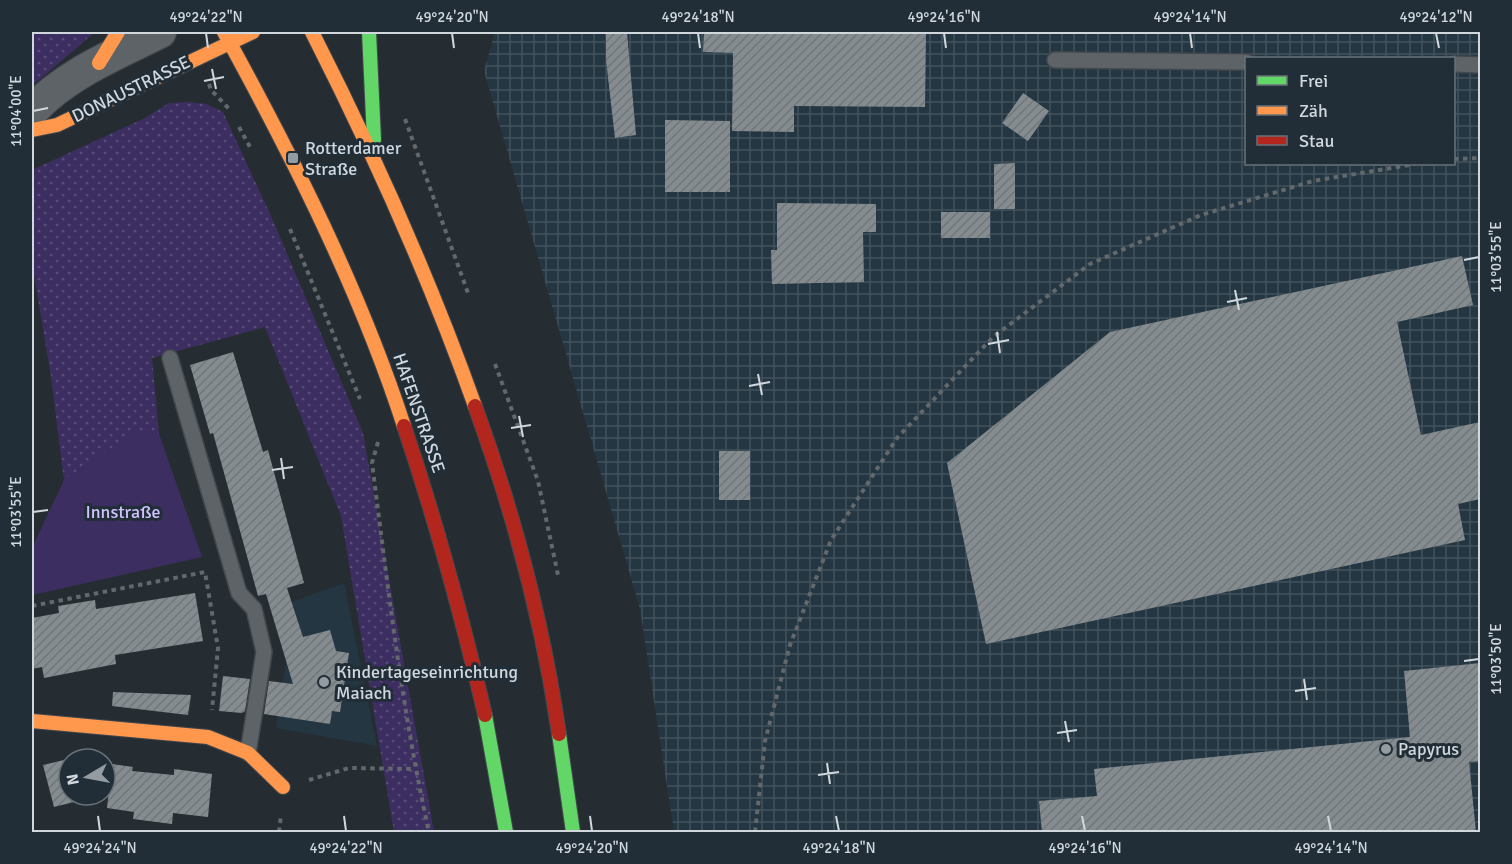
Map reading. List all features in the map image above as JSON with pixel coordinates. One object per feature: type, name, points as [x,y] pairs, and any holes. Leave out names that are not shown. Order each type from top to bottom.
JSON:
[{"type":"main road","points":[[99,63],[118,32]]},
{"type":"main road","points":[[227,37],[253,32]]},
{"type":"main road","points":[[312,32],[375,154],[455,344],[508,503],[549,675],[573,832]]},
{"type":"main road","points":[[369,32],[375,154]]},
{"type":"main road","name":"DONAUSTRASSE","points":[[32,130],[57,125],[198,56],[227,37]]},
{"type":"main road","name":"HAFENSTRASSE","points":[[227,37],[315,202],[395,394],[458,594],[483,706],[506,832]]},
{"type":"main road","points":[[32,721],[208,737],[248,753],[283,787]]},
{"type":"street","name":"DONAUSTRASSE","points":[[32,111],[47,94],[99,63],[160,32]]},
{"type":"lane","points":[[1055,60],[1245,62]]},
{"type":"lane","points":[[1455,64],[1480,65]]},
{"type":"lane","points":[[170,358],[238,593],[254,609],[264,652],[248,753]]},
{"type":"path","points":[[198,56],[211,90],[229,108],[251,149]]},
{"type":"path","points":[[1455,159],[1480,158]]},
{"type":"path","points":[[755,832],[765,741],[790,645],[831,540],[897,438],[993,337],[1090,264],[1202,215],[1313,181],[1409,165]]},
{"type":"path","points":[[287,222],[364,409]]},
{"type":"path","points":[[374,431],[381,453]]},
{"type":"path","points":[[378,442],[372,463],[415,769],[429,832]]},
{"type":"path","points":[[32,606],[206,572],[218,648],[208,737]]},
{"type":"path","points":[[283,787],[349,768],[415,769]]},
{"type":"shaded area","points":[[495,32],[1480,32],[1480,832],[674,832],[640,609],[484,71]]},
{"type":"shaded area","name":"Kindertageseinrichtung Maiach","points":[[344,583],[377,746],[276,728],[286,661],[299,624],[292,602]]},
{"type":"green space","points":[[32,32],[95,32],[32,86]]},
{"type":"green space","points":[[169,103],[206,104],[223,112],[271,216],[363,433],[434,832],[394,832],[341,516],[265,327],[152,358],[159,434],[133,434],[64,480],[51,376],[32,263],[32,170],[145,118]]},
{"type":"green space","name":"Innstraße","points":[[133,433],[159,434],[202,557],[32,595],[32,548],[64,480]]},
{"type":"building","points":[[606,32],[627,32],[636,135],[615,138],[606,60]]},
{"type":"building","points":[[704,32],[926,32],[925,107],[794,106],[794,132],[732,131],[733,53],[703,52]]},
{"type":"building","points":[[1023,93],[1049,111],[1028,141],[1002,123]]},
{"type":"building","points":[[665,120],[730,121],[730,192],[665,192]]},
{"type":"building","points":[[1015,163],[1015,209],[994,209],[994,164]]},
{"type":"building","points":[[777,203],[876,204],[876,232],[863,232],[864,282],[772,284],[771,250],[777,250]]},
{"type":"building","points":[[941,212],[990,212],[990,238],[941,238]]},
{"type":"building","points":[[1462,256],[1473,305],[1397,322],[1421,435],[1480,422],[1480,499],[1458,504],[1465,540],[986,644],[947,463],[1110,332]]},
{"type":"building","points":[[233,352],[263,452],[268,450],[304,583],[287,588],[303,637],[330,630],[336,651],[349,653],[340,712],[332,711],[330,724],[264,714],[269,681],[293,684],[266,594],[258,596],[213,433],[210,434],[190,365]]},
{"type":"building","points":[[719,451],[750,451],[750,500],[719,500]]},
{"type":"building","points":[[195,593],[203,641],[115,655],[116,664],[44,678],[42,667],[32,669],[32,618],[59,613],[58,606],[95,600],[96,609]]},
{"type":"building","name":"Papyrus","points":[[1480,663],[1480,761],[1469,762],[1476,832],[1042,832],[1039,801],[1097,796],[1094,769],[1410,737],[1404,671]]},
{"type":"building","points":[[223,676],[250,679],[245,711],[242,713],[219,711]]},
{"type":"building","points":[[113,692],[191,695],[188,715],[112,706]]},
{"type":"building","points":[[57,762],[57,806],[54,807],[43,765]]},
{"type":"building","points":[[117,765],[133,767],[132,771],[174,775],[174,769],[212,774],[208,817],[173,813],[172,824],[133,819],[134,812],[107,808],[117,807]]},
{"type":"traffic: fast","points":[[369,32],[374,140]]},
{"type":"traffic: fast","points":[[485,715],[506,832]]},
{"type":"traffic: fast","points":[[559,734],[573,832]]},
{"type":"traffic: slow","points":[[99,63],[118,32]]},
{"type":"traffic: slow","points":[[224,32],[323,224],[367,324],[404,426]]},
{"type":"traffic: slow","points":[[32,130],[57,125],[253,32]]},
{"type":"traffic: slow","points":[[312,32],[400,216],[475,406]]},
{"type":"traffic: slow","points":[[32,721],[208,737],[248,753],[283,787]]},
{"type":"traffic: jam","points":[[475,406],[502,486],[525,568],[544,651],[559,734]]},
{"type":"traffic: jam","points":[[404,426],[448,569],[485,715]]},
{"type":"place","name":"Rotterdamer Straße","points":[[293,158]]},
{"type":"place","name":"Kindertageseinrichtung Maiach","points":[[324,682]]},
{"type":"place","name":"Papyrus","points":[[1386,749]]}]
